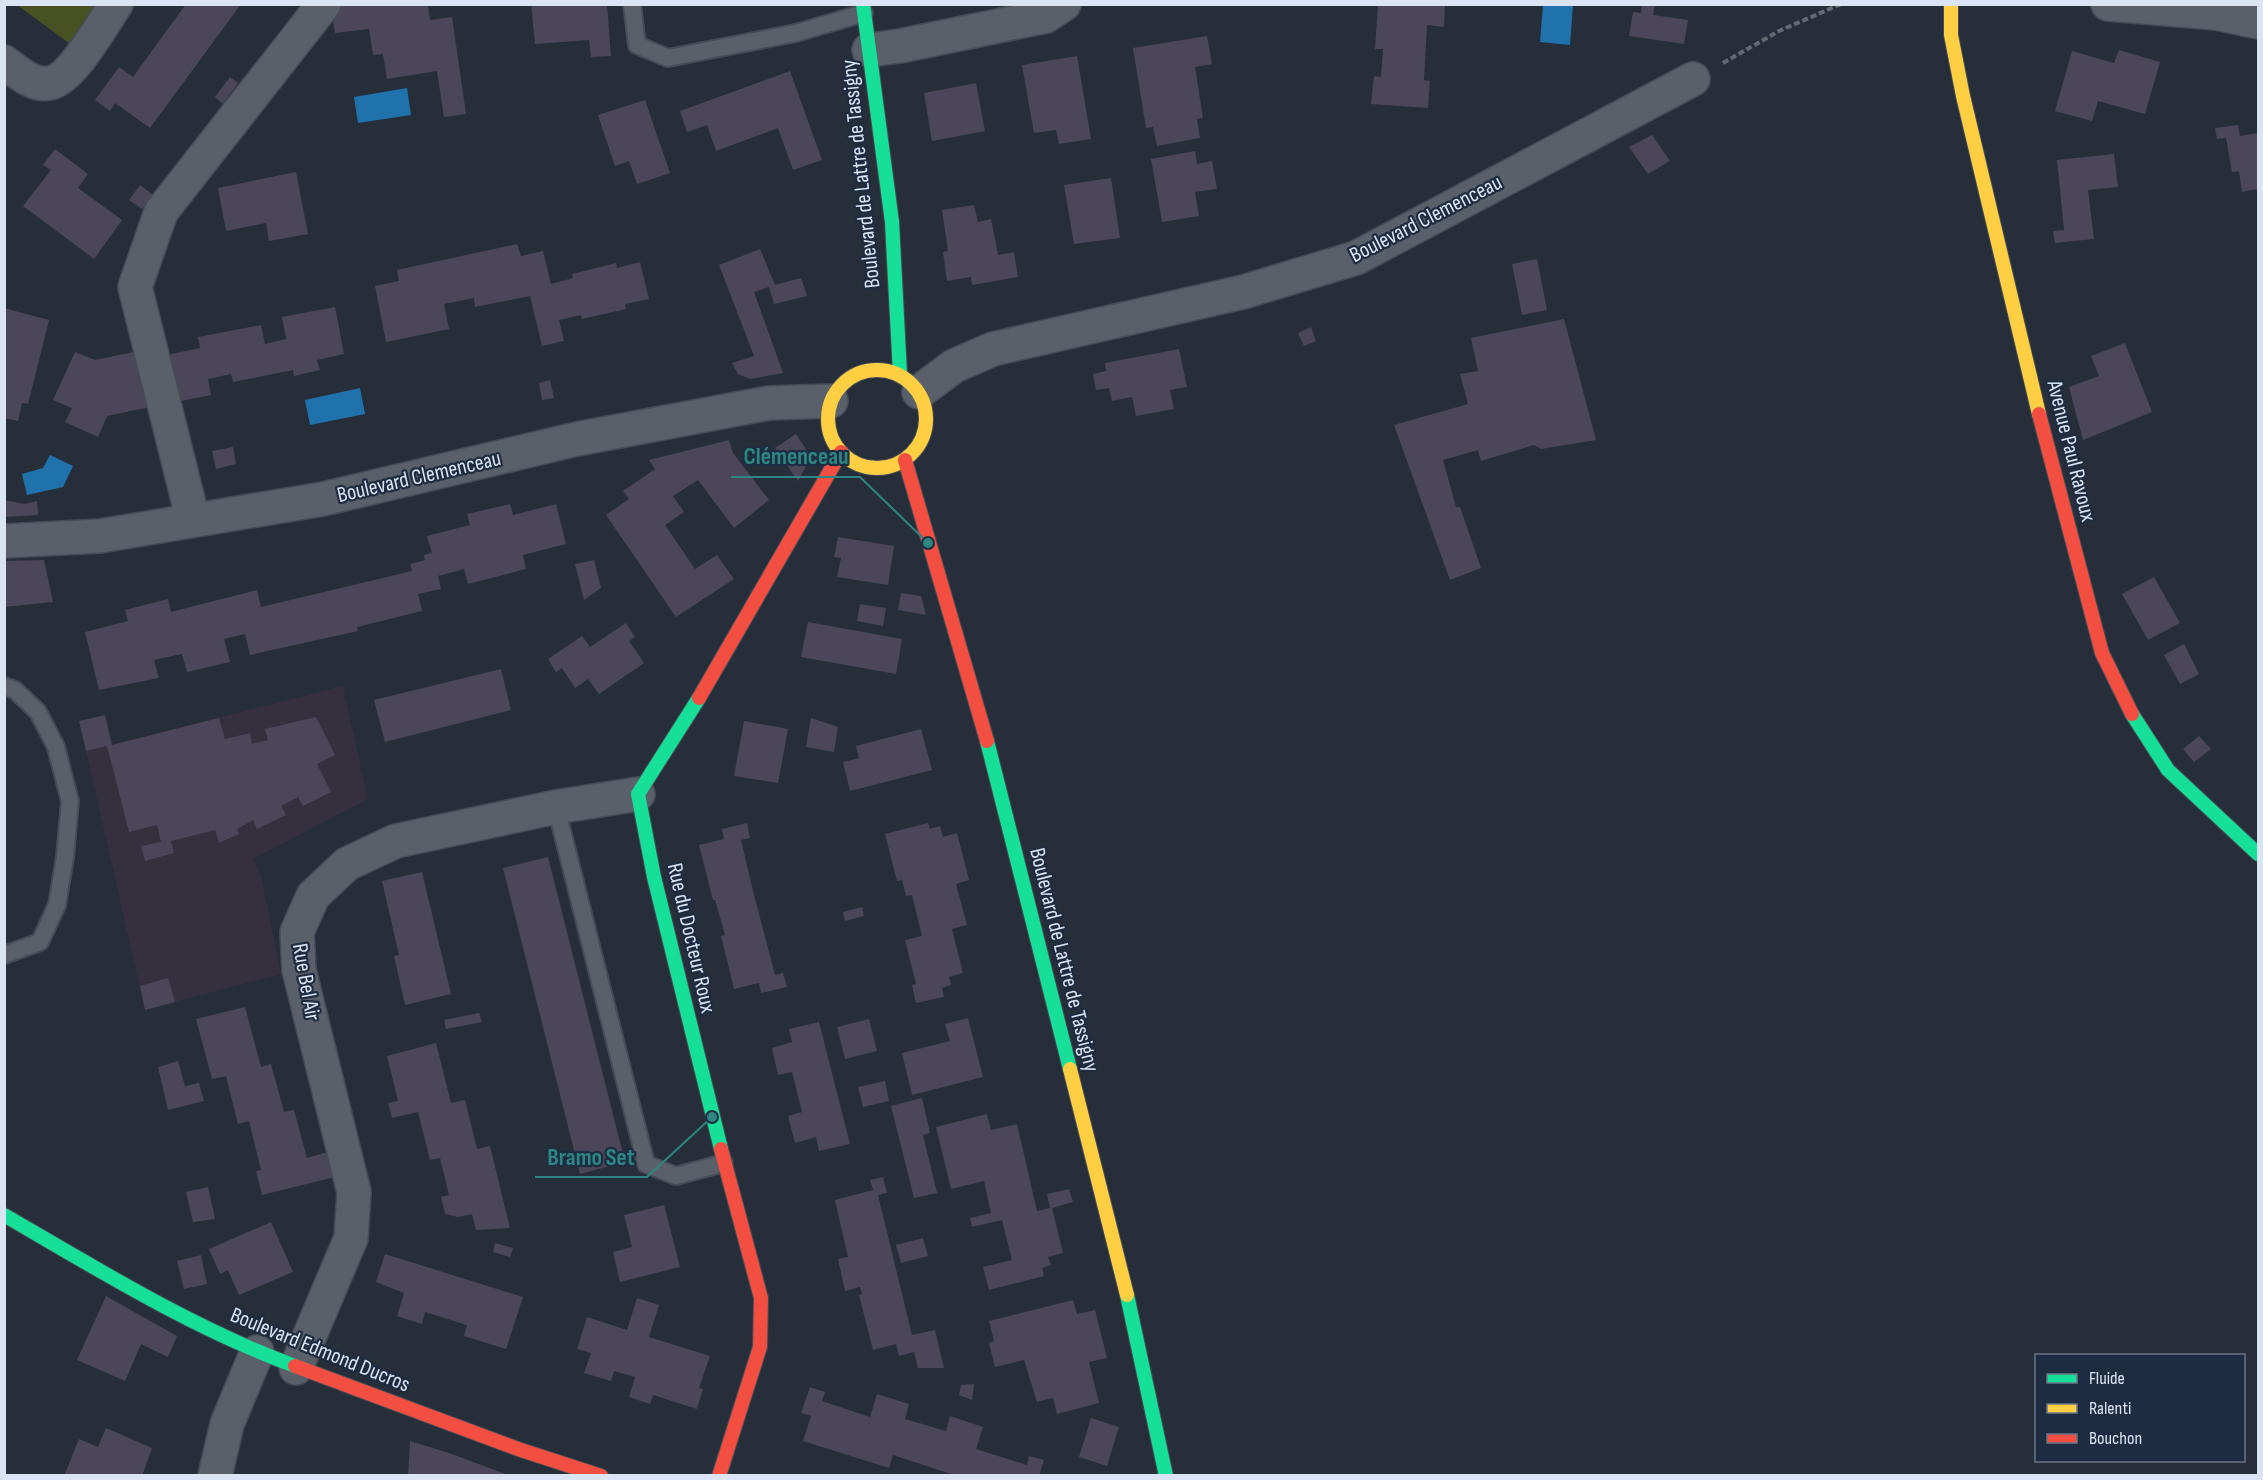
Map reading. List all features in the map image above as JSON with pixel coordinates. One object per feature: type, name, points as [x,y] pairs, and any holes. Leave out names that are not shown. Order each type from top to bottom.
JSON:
[{"type":"street","points":[[4,62],[35,82],[49,84],[60,80],[116,4]]},
{"type":"street","points":[[193,520],[135,287],[161,212],[324,4]]},
{"type":"street","points":[[869,50],[900,46],[1046,16],[1064,4]]},
{"type":"street","name":"Avenue Paul Ravoux","points":[[1951,4],[1952,35],[1962,96],[2053,468],[2102,653],[2126,704],[2168,770],[2259,854]]},
{"type":"street","points":[[2108,4],[2216,13],[2259,21]]},
{"type":"street","name":"Boulevard de Lattre de Tassigny","points":[[864,9],[892,222],[909,383]]},
{"type":"street","name":"Boulevard Clemenceau","points":[[909,383],[993,349],[1243,292],[1356,258],[1693,80]]},
{"type":"street","points":[[884,369],[909,383],[927,416],[922,441],[904,460],[889,467],[871,468],[855,463],[841,452],[831,437],[827,419],[831,401],[839,387],[851,376],[867,370],[884,369]]},
{"type":"street","name":"Boulevard Clemenceau","points":[[4,541],[100,536],[324,499],[577,439],[770,403],[831,401]]},
{"type":"street","points":[[638,794],[674,741],[841,452]]},
{"type":"street","name":"Boulevard de Lattre de Tassigny","points":[[904,460],[980,712],[1133,1319],[1166,1476]]},
{"type":"street","name":"Rue Bel Air","points":[[297,1368],[351,1238],[354,1192],[299,970],[297,932],[313,896],[346,864],[396,841],[556,807],[638,794]]},
{"type":"street","name":"Rue du Docteur Roux","points":[[638,794],[654,877],[724,1163],[761,1298],[760,1347],[719,1476]]},
{"type":"street","name":"Boulevard Edmond Ducros","points":[[4,1215],[98,1270],[257,1352],[521,1450],[601,1476]]},
{"type":"street","points":[[215,1476],[226,1424],[257,1352]]},
{"type":"lane","points":[[632,4],[637,45],[668,58],[796,33],[864,9]]},
{"type":"lane","points":[[4,686],[15,690],[38,712],[56,747],[70,801],[65,857],[57,905],[40,942],[4,955]]},
{"type":"lane","points":[[556,807],[646,1164],[676,1176],[724,1163]]},
{"type":"path","points":[[1693,80],[1779,31],[1841,4]]},
{"type":"shaded area","points":[[343,686],[368,799],[253,859],[261,876],[281,974],[145,1010],[86,751]]},
{"type":"green space","points":[[17,5],[98,5],[69,43]]},
{"type":"water","points":[[1543,5],[1573,5],[1570,45],[1540,42]]},
{"type":"water","points":[[407,88],[411,115],[358,123],[354,97]]},
{"type":"water","points":[[360,388],[365,414],[310,425],[305,400]]},
{"type":"water","points":[[50,455],[73,466],[63,487],[27,495],[22,474],[43,468]]},
{"type":"building","points":[[186,4],[241,4],[150,128],[115,103],[110,111],[95,100],[119,67],[133,77]]},
{"type":"building","points":[[531,4],[607,4],[611,56],[591,57],[589,40],[535,44]]},
{"type":"building","points":[[1378,4],[1445,4],[1444,27],[1427,25],[1424,80],[1430,81],[1428,108],[1371,104],[1374,76],[1381,77],[1383,49],[1375,49]]},
{"type":"building","points":[[1642,4],[1655,4],[1653,15],[1688,20],[1684,44],[1629,36],[1633,12],[1641,13]]},
{"type":"building","points":[[345,5],[428,5],[430,20],[452,17],[466,114],[444,117],[437,71],[387,79],[383,54],[373,55],[369,29],[335,33],[331,8]]},
{"type":"building","points":[[1207,36],[1212,64],[1195,67],[1203,118],[1197,119],[1200,138],[1157,146],[1153,127],[1146,128],[1133,48]]},
{"type":"building","points":[[2119,50],[2160,62],[2145,114],[2098,101],[2092,121],[2055,111],[2072,51],[2114,63]]},
{"type":"building","points":[[1077,56],[1091,139],[1059,144],[1056,130],[1034,133],[1022,65]]},
{"type":"building","points":[[790,71],[822,160],[793,170],[778,128],[716,151],[707,125],[687,132],[680,111]]},
{"type":"building","points":[[230,77],[238,83],[223,104],[215,97]]},
{"type":"building","points":[[976,83],[985,131],[932,141],[924,93]]},
{"type":"building","points":[[645,100],[670,173],[637,184],[629,161],[615,166],[598,115]]},
{"type":"building","points":[[2238,125],[2240,136],[2258,133],[2258,189],[2242,192],[2239,171],[2232,172],[2226,138],[2217,139],[2215,128]]},
{"type":"building","points":[[1652,135],[1670,161],[1648,174],[1629,147]]},
{"type":"building","points":[[55,149],[88,174],[78,188],[122,220],[94,259],[23,206],[51,170],[43,165]]},
{"type":"building","points":[[1195,151],[1197,164],[1212,161],[1217,189],[1195,192],[1199,216],[1162,222],[1151,159]]},
{"type":"building","points":[[2114,154],[2118,187],[2088,190],[2094,239],[2055,243],[2053,231],[2064,230],[2057,160]]},
{"type":"building","points":[[296,172],[308,234],[269,241],[266,223],[226,231],[218,188]]},
{"type":"building","points":[[1111,178],[1120,238],[1074,244],[1064,185]]},
{"type":"building","points":[[140,185],[153,195],[142,209],[129,200]]},
{"type":"building","points":[[974,205],[978,222],[991,219],[998,255],[1014,252],[1018,277],[972,285],[971,277],[947,281],[943,252],[948,251],[942,210]]},
{"type":"building","points":[[517,244],[521,256],[543,251],[551,284],[573,278],[572,274],[616,263],[617,268],[640,262],[649,299],[625,304],[626,309],[582,319],[581,315],[559,320],[564,341],[542,346],[530,296],[475,307],[474,298],[444,304],[449,329],[386,342],[375,286],[399,281],[397,270]]},
{"type":"building","points":[[760,249],[775,285],[801,278],[807,296],[774,304],[769,287],[754,292],[783,373],[750,379],[738,374],[732,363],[754,356],[719,265]]},
{"type":"building","points":[[1537,259],[1547,310],[1522,315],[1512,264]]},
{"type":"building","points":[[335,307],[344,354],[317,360],[320,370],[294,376],[293,370],[233,382],[231,374],[208,379],[211,395],[176,402],[167,355],[200,348],[198,337],[261,325],[265,344],[286,339],[282,317]]},
{"type":"building","points":[[4,308],[49,320],[28,404],[22,403],[18,421],[4,418]]},
{"type":"building","points":[[1564,319],[1596,440],[1541,449],[1534,445],[1481,461],[1478,450],[1443,460],[1456,507],[1460,507],[1481,568],[1450,580],[1394,425],[1468,404],[1460,374],[1478,371],[1471,338]]},
{"type":"building","points":[[1311,327],[1316,341],[1304,346],[1298,333]]},
{"type":"building","points":[[2125,343],[2152,412],[2083,440],[2069,387],[2099,376],[2091,356]]},
{"type":"building","points":[[1179,349],[1187,387],[1170,390],[1174,409],[1136,416],[1132,397],[1112,401],[1109,388],[1096,390],[1093,374],[1106,371],[1105,363]]},
{"type":"building","points":[[143,350],[155,406],[107,416],[98,437],[65,422],[72,408],[53,400],[75,352],[95,360]]},
{"type":"building","points":[[550,380],[554,398],[542,400],[539,383]]},
{"type":"building","points":[[796,434],[811,457],[798,481],[775,448]]},
{"type":"building","points":[[729,440],[733,453],[769,500],[734,528],[698,480],[673,496],[684,512],[665,525],[695,569],[717,555],[734,579],[676,617],[606,515],[629,499],[623,491],[655,469],[649,460]]},
{"type":"building","points":[[233,447],[236,464],[216,469],[212,451]]},
{"type":"building","points":[[4,500],[24,504],[37,501],[38,515],[4,517]]},
{"type":"building","points":[[510,504],[513,515],[556,504],[566,544],[523,555],[526,569],[468,584],[464,569],[438,576],[441,589],[418,594],[422,611],[357,627],[358,631],[250,655],[245,634],[224,639],[230,662],[187,672],[182,654],[154,660],[159,678],[99,690],[85,632],[128,621],[125,610],[168,599],[171,612],[257,590],[261,607],[412,571],[410,564],[425,560],[424,555],[432,553],[427,536],[470,525],[467,514]]},
{"type":"building","points":[[838,537],[894,546],[888,585],[837,577],[841,558],[834,557]]},
{"type":"building","points":[[44,560],[53,602],[4,607],[4,561]]},
{"type":"building","points":[[594,560],[601,588],[584,600],[575,564]]},
{"type":"building","points":[[2154,577],[2180,623],[2148,640],[2122,594]]},
{"type":"building","points":[[901,593],[921,596],[926,615],[898,610]]},
{"type":"building","points":[[860,604],[886,608],[883,626],[857,621]]},
{"type":"building","points":[[808,622],[902,639],[896,674],[801,657]]},
{"type":"building","points":[[626,623],[635,637],[629,641],[644,663],[599,694],[588,679],[575,688],[562,668],[556,672],[548,659],[582,636],[590,647]]},
{"type":"building","points":[[2184,644],[2199,674],[2180,684],[2164,655]]},
{"type":"building","points":[[501,669],[511,710],[385,742],[374,700]]},
{"type":"building","points":[[105,715],[112,745],[219,718],[225,739],[250,733],[252,744],[268,740],[265,729],[316,717],[335,755],[317,764],[331,792],[303,806],[298,797],[281,806],[286,815],[257,829],[253,820],[237,829],[239,834],[219,843],[215,830],[171,841],[174,853],[145,861],[141,846],[161,842],[157,825],[129,832],[107,746],[86,751],[79,721]]},
{"type":"building","points":[[811,718],[838,727],[834,752],[806,747]]},
{"type":"building","points":[[744,721],[788,729],[778,783],[734,776]]},
{"type":"building","points":[[921,729],[932,770],[850,791],[843,762],[859,758],[856,746]]},
{"type":"building","points":[[2199,736],[2211,749],[2194,762],[2183,749]]},
{"type":"building","points":[[747,823],[750,838],[741,840],[753,891],[775,975],[783,973],[787,987],[761,993],[759,983],[734,989],[721,936],[725,935],[715,900],[713,900],[699,845],[724,839],[722,829]]},
{"type":"building","points":[[928,823],[930,829],[940,826],[943,837],[957,833],[969,880],[956,884],[967,925],[952,929],[963,973],[949,977],[951,985],[942,988],[944,997],[916,1003],[912,985],[916,984],[905,940],[922,936],[912,895],[906,896],[902,880],[897,881],[885,834]]},
{"type":"building","points":[[548,857],[625,1162],[580,1174],[503,868]]},
{"type":"building","points":[[422,872],[451,994],[405,1005],[394,956],[399,955],[382,881]]},
{"type":"building","points":[[862,907],[864,916],[845,921],[843,912]]},
{"type":"building","points":[[168,978],[175,1002],[145,1010],[140,986]]},
{"type":"building","points":[[245,1007],[261,1067],[271,1064],[284,1112],[294,1110],[307,1158],[328,1152],[335,1177],[262,1195],[256,1171],[261,1170],[249,1121],[238,1124],[226,1076],[212,1079],[196,1019]]},
{"type":"building","points":[[479,1013],[482,1022],[446,1029],[444,1020]]},
{"type":"building","points":[[968,1018],[983,1077],[912,1095],[902,1053],[950,1041],[945,1024]]},
{"type":"building","points":[[869,1019],[877,1051],[845,1059],[837,1027]]},
{"type":"building","points":[[819,1022],[850,1144],[819,1151],[816,1137],[795,1143],[788,1116],[802,1112],[792,1072],[778,1075],[772,1048],[792,1042],[789,1029]]},
{"type":"building","points":[[436,1043],[451,1103],[465,1100],[477,1149],[490,1146],[510,1228],[476,1230],[472,1214],[458,1217],[445,1214],[441,1197],[449,1195],[440,1158],[430,1160],[418,1112],[392,1118],[388,1103],[398,1101],[387,1056]]},
{"type":"building","points":[[178,1061],[185,1086],[199,1083],[204,1101],[168,1110],[158,1067]]},
{"type":"building","points":[[885,1081],[889,1101],[863,1107],[858,1087]]},
{"type":"building","points":[[922,1098],[930,1133],[923,1135],[937,1193],[914,1198],[891,1106]]},
{"type":"building","points":[[987,1114],[991,1130],[1017,1124],[1037,1211],[1050,1208],[1047,1194],[1069,1189],[1073,1202],[1052,1208],[1063,1253],[1048,1257],[1051,1265],[1042,1268],[1044,1276],[989,1290],[983,1267],[1012,1260],[1002,1220],[972,1227],[970,1218],[991,1213],[984,1181],[951,1189],[936,1127]]},
{"type":"building","points":[[883,1177],[887,1193],[878,1195],[912,1335],[935,1330],[944,1368],[918,1368],[914,1352],[899,1356],[896,1344],[873,1350],[859,1295],[862,1294],[860,1287],[845,1291],[838,1259],[848,1257],[835,1200],[873,1190],[870,1180]]},
{"type":"building","points":[[208,1187],[215,1219],[193,1222],[186,1192]]},
{"type":"building","points":[[664,1205],[680,1267],[620,1282],[613,1252],[632,1247],[624,1215]]},
{"type":"building","points":[[271,1222],[293,1272],[239,1295],[228,1270],[220,1274],[209,1249]]},
{"type":"building","points":[[923,1238],[928,1256],[901,1263],[896,1245]]},
{"type":"building","points":[[495,1243],[513,1248],[510,1257],[493,1252]]},
{"type":"building","points":[[385,1254],[523,1297],[506,1349],[464,1336],[467,1325],[425,1312],[422,1324],[397,1316],[404,1293],[376,1282]]},
{"type":"building","points":[[201,1255],[207,1284],[184,1289],[177,1261]]},
{"type":"building","points":[[106,1296],[177,1336],[168,1357],[141,1344],[125,1381],[77,1360]]},
{"type":"building","points":[[637,1298],[659,1305],[649,1337],[710,1356],[699,1388],[703,1389],[697,1409],[653,1395],[650,1404],[629,1397],[635,1377],[614,1371],[611,1381],[584,1373],[591,1353],[577,1349],[587,1317],[627,1330]]},
{"type":"building","points":[[1073,1300],[1077,1314],[1095,1310],[1107,1358],[1089,1362],[1099,1403],[1057,1414],[1053,1398],[1037,1402],[1024,1360],[995,1367],[989,1343],[994,1341],[989,1321]]},
{"type":"building","points":[[974,1384],[972,1400],[959,1395],[961,1385]]},
{"type":"building","points":[[810,1387],[825,1392],[822,1401],[870,1417],[877,1394],[909,1404],[905,1419],[946,1431],[950,1416],[983,1427],[976,1449],[1027,1465],[1029,1456],[1044,1460],[1039,1476],[957,1476],[893,1455],[889,1468],[803,1441],[811,1416],[801,1413]]},
{"type":"building","points":[[1091,1418],[1119,1427],[1107,1466],[1079,1457]]},
{"type":"building","points":[[106,1428],[152,1448],[142,1476],[64,1476],[79,1439],[98,1447]]},
{"type":"building","points":[[410,1441],[449,1453],[511,1476],[408,1476]]},
{"type":"traffic: fast","points":[[863,4],[892,222],[900,374]]},
{"type":"traffic: fast","points":[[699,698],[638,794],[654,877],[721,1149]]},
{"type":"traffic: fast","points":[[2132,714],[2168,770],[2258,854]]},
{"type":"traffic: fast","points":[[987,741],[1070,1069]]},
{"type":"traffic: fast","points":[[4,1215],[110,1277],[183,1316],[295,1366]]},
{"type":"traffic: fast","points":[[1127,1295],[1166,1476]]},
{"type":"traffic: slow","points":[[1951,4],[1951,35],[1963,96],[2039,414]]},
{"type":"traffic: slow","points":[[877,370],[896,373],[912,384],[923,400],[926,419],[923,438],[912,454],[896,465],[877,468],[858,465],[842,454],[831,438],[828,419],[831,400],[842,384],[858,373],[877,370]]},
{"type":"traffic: slow","points":[[1070,1069],[1127,1295]]},
{"type":"traffic: jam","points":[[2039,414],[2102,653],[2132,714]]},
{"type":"traffic: jam","points":[[699,698],[841,452]]},
{"type":"traffic: jam","points":[[905,460],[987,741]]},
{"type":"traffic: jam","points":[[719,1476],[760,1347],[761,1298],[721,1149]]},
{"type":"traffic: jam","points":[[295,1366],[521,1450],[601,1476]]},
{"type":"place","name":"Clémenceau","points":[[928,543]]},
{"type":"place","name":"Bramo Set","points":[[712,1117]]}]
